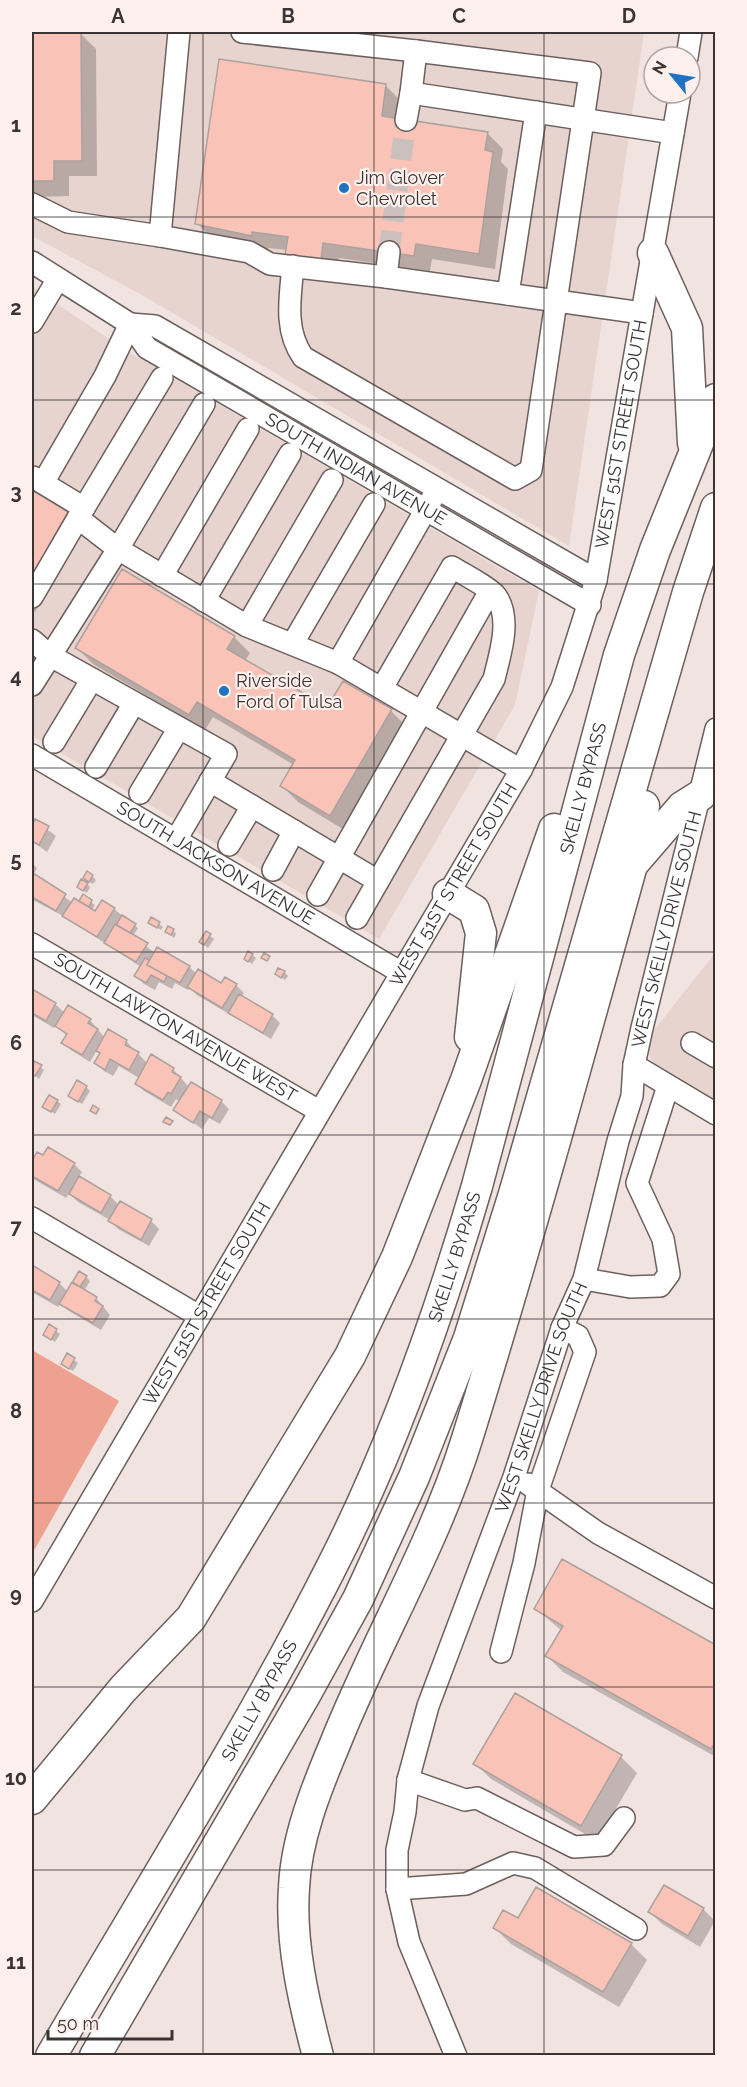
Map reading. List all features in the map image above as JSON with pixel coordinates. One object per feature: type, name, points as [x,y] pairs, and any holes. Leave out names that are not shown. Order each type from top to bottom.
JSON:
[{"type":"highway","points":[[653,253],[687,328],[694,456]]},
{"type":"highway","name":"SKELLY BYPASS","points":[[51,2055],[292,1643],[360,1507],[402,1406],[452,1272],[468,1218],[619,655],[655,550],[716,399]]},
{"type":"highway","name":"SKELLY BYPASS","points":[[94,2055],[304,1697],[358,1599],[414,1477],[469,1338],[514,1194],[688,592],[716,508]]},
{"type":"highway","points":[[318,2055],[303,1988],[296,1938],[294,1888],[303,1834],[322,1774],[347,1714],[435,1532],[467,1440],[525,1249],[632,866],[688,592]]},
{"type":"highway","points":[[32,1799],[123,1689],[191,1618],[350,1356],[397,1257],[466,1080],[565,797],[619,655]]},
{"type":"highway","points":[[632,866],[682,807],[701,795]]},
{"type":"highway","points":[[448,894],[474,910],[481,933],[466,1080]]},
{"type":"street","points":[[160,236],[179,32]]},
{"type":"street","points":[[242,32],[590,73],[531,470],[515,479],[303,357],[295,346],[289,310],[293,266]]},
{"type":"street","points":[[406,120],[416,51]]},
{"type":"street","points":[[411,93],[673,133]]},
{"type":"street","name":"WEST 51ST STREET SOUTH","points":[[32,1601],[400,972],[521,770],[562,687],[590,605],[596,580],[678,105]]},
{"type":"street","points":[[508,294],[536,112]]},
{"type":"street","points":[[32,204],[68,222],[249,252],[270,264],[386,277],[642,314]]},
{"type":"street","points":[[386,277],[389,252]]},
{"type":"street","name":"SOUTH INDIAN AVENUE","points":[[32,262],[130,324],[147,348],[590,605]]},
{"type":"street","points":[[32,322],[58,279]]},
{"type":"street","points":[[130,324],[105,376],[38,479],[81,513],[118,549],[162,576],[247,626],[338,663],[521,770]]},
{"type":"street","name":"SOUTH INDIAN AVENUE","points":[[130,324],[155,326],[596,580]]},
{"type":"street","points":[[32,597],[162,378]]},
{"type":"street","points":[[32,685],[118,549],[204,404]]},
{"type":"street","points":[[162,576],[248,429]]},
{"type":"street","points":[[204,601],[290,454]]},
{"type":"street","points":[[247,626],[332,480]]},
{"type":"street","points":[[338,663],[438,489]]},
{"type":"street","points":[[293,643],[374,504]]},
{"type":"street","points":[[357,918],[494,679],[502,642],[504,615],[495,595],[452,567],[382,688]]},
{"type":"street","points":[[318,895],[490,591]]},
{"type":"street","points":[[32,640],[49,655],[226,754],[176,840]]},
{"type":"street","points":[[54,742],[92,679]]},
{"type":"street","points":[[96,767],[134,702]]},
{"type":"street","points":[[140,793],[179,728]]},
{"type":"street","name":"WEST SKELLY DRIVE SOUTH","points":[[456,2055],[409,1942],[397,1889],[397,1850],[405,1812],[408,1780],[428,1706],[514,1477],[562,1328],[584,1279],[618,1141],[632,1096],[634,1065],[674,892],[701,795],[716,729]]},
{"type":"street","name":"SOUTH JACKSON AVENUE","points":[[32,755],[400,972]]},
{"type":"street","points":[[210,781],[378,881]]},
{"type":"street","points":[[229,845],[252,806]]},
{"type":"street","points":[[273,870],[294,831]]},
{"type":"street","name":"SOUTH LAWTON AVENUE WEST","points":[[32,944],[319,1111]]},
{"type":"street","points":[[692,1043],[716,1057]]},
{"type":"street","points":[[634,1065],[716,1114]]},
{"type":"street","points":[[584,1279],[630,1287],[650,1287],[660,1286],[669,1274],[663,1239],[637,1183],[668,1086]]},
{"type":"street","points":[[32,1218],[199,1316]]},
{"type":"street","points":[[501,1652],[524,1563],[538,1490],[585,1352],[578,1336],[562,1328]]},
{"type":"street","points":[[514,1477],[538,1490],[598,1533],[716,1598]]},
{"type":"street","points":[[408,1780],[465,1800],[477,1798],[574,1847],[604,1845],[624,1818]]},
{"type":"street","points":[[397,1889],[466,1884],[513,1863],[535,1868],[636,1929]]},
{"type":"shaded area","points":[[32,32],[644,33],[569,546],[142,295],[32,236]]},
{"type":"shaded area","points":[[32,287],[129,352],[539,591],[515,705],[379,939],[32,736]]},
{"type":"shaded area","points":[[715,953],[715,1100],[655,1066],[648,1049],[648,1038]]},
{"type":"shaded area","points":[[32,1350],[119,1401],[32,1554]]},
{"type":"building","points":[[32,32],[81,32],[82,161],[54,161],[54,181],[32,181]]},
{"type":"building","name":"Jim Glover Chevrolet","points":[[219,59],[386,84],[382,116],[488,132],[485,150],[493,152],[479,254],[416,244],[414,256],[323,243],[321,260],[285,255],[288,237],[252,232],[252,236],[195,224]]},
{"type":"building","points":[[32,490],[68,512],[32,575]]},
{"type":"building","name":"Riverside Ford of Tulsa","points":[[122,569],[235,636],[227,649],[327,707],[343,681],[392,709],[330,816],[280,786],[295,760],[197,702],[189,715],[75,648]]},
{"type":"building","points":[[35,819],[49,826],[39,845],[32,841],[32,826]]},
{"type":"building","points":[[87,871],[93,875],[89,882],[83,878]]},
{"type":"building","points":[[33,873],[66,894],[56,911],[32,897]]},
{"type":"building","points":[[81,879],[88,883],[83,891],[77,887]]},
{"type":"building","points":[[83,894],[92,900],[89,907],[79,901]]},
{"type":"building","points":[[74,898],[95,911],[102,900],[115,908],[97,937],[62,916]]},
{"type":"building","points":[[122,915],[136,924],[130,933],[116,925]]},
{"type":"building","points":[[151,917],[160,922],[157,928],[148,923]]},
{"type":"building","points":[[115,924],[148,943],[136,962],[104,943]]},
{"type":"building","points":[[168,926],[174,929],[171,935],[165,932]]},
{"type":"building","points":[[206,931],[211,934],[204,945],[199,942]]},
{"type":"building","points":[[157,947],[190,966],[180,983],[147,965]]},
{"type":"building","points":[[248,951],[253,954],[248,962],[244,959]]},
{"type":"building","points":[[264,953],[270,956],[267,961],[261,958]]},
{"type":"building","points":[[145,958],[149,960],[147,965],[167,976],[164,982],[151,975],[146,983],[134,976]]},
{"type":"building","points":[[278,968],[285,971],[281,978],[275,974]]},
{"type":"building","points":[[198,969],[221,983],[225,977],[237,984],[222,1008],[187,987]]},
{"type":"building","points":[[32,989],[56,1003],[46,1021],[32,1013]]},
{"type":"building","points":[[239,994],[273,1014],[263,1033],[228,1013]]},
{"type":"building","points":[[68,1005],[91,1019],[88,1023],[98,1029],[82,1055],[61,1043],[67,1034],[55,1026]]},
{"type":"building","points":[[108,1029],[127,1040],[125,1045],[139,1052],[129,1070],[110,1059],[105,1070],[94,1063],[100,1053],[96,1051]]},
{"type":"building","points":[[151,1054],[174,1068],[172,1072],[181,1077],[171,1094],[168,1092],[163,1100],[135,1084]]},
{"type":"building","points":[[34,1061],[42,1065],[35,1076],[32,1074]]},
{"type":"building","points":[[77,1080],[87,1086],[78,1102],[68,1096]]},
{"type":"building","points":[[191,1082],[222,1100],[212,1118],[200,1111],[193,1123],[173,1110]]},
{"type":"building","points":[[49,1095],[58,1100],[51,1112],[42,1107]]},
{"type":"building","points":[[93,1105],[99,1109],[96,1114],[90,1111]]},
{"type":"building","points":[[166,1117],[173,1121],[170,1125],[163,1122]]},
{"type":"building","points":[[48,1147],[75,1163],[58,1191],[32,1176],[32,1161],[37,1152],[43,1155]]},
{"type":"building","points":[[79,1176],[111,1195],[101,1213],[69,1194]]},
{"type":"building","points":[[120,1201],[152,1219],[141,1240],[108,1221]]},
{"type":"building","points":[[32,1265],[60,1282],[50,1300],[32,1290]]},
{"type":"building","points":[[79,1271],[87,1276],[80,1287],[72,1283]]},
{"type":"building","points":[[72,1282],[97,1297],[95,1301],[103,1306],[93,1323],[59,1304]]},
{"type":"building","points":[[49,1324],[57,1329],[51,1340],[43,1335]]},
{"type":"building","points":[[67,1353],[75,1358],[69,1369],[61,1364]]},
{"type":"building","points":[[562,1559],[716,1645],[716,1741],[711,1749],[545,1656],[563,1626],[534,1609]]},
{"type":"building","points":[[515,1693],[622,1755],[581,1826],[473,1764]]},
{"type":"building","points":[[664,1885],[704,1908],[688,1936],[648,1912]]},
{"type":"building","points":[[536,1887],[632,1943],[603,1992],[493,1928],[503,1910],[518,1918]]},
{"type":"tunnel","points":[[389,252],[406,120]]},
{"type":"place","name":"Jim Glover Chevrolet","points":[[344,188]]},
{"type":"place","name":"Riverside Ford of Tulsa","points":[[224,691]]}]
